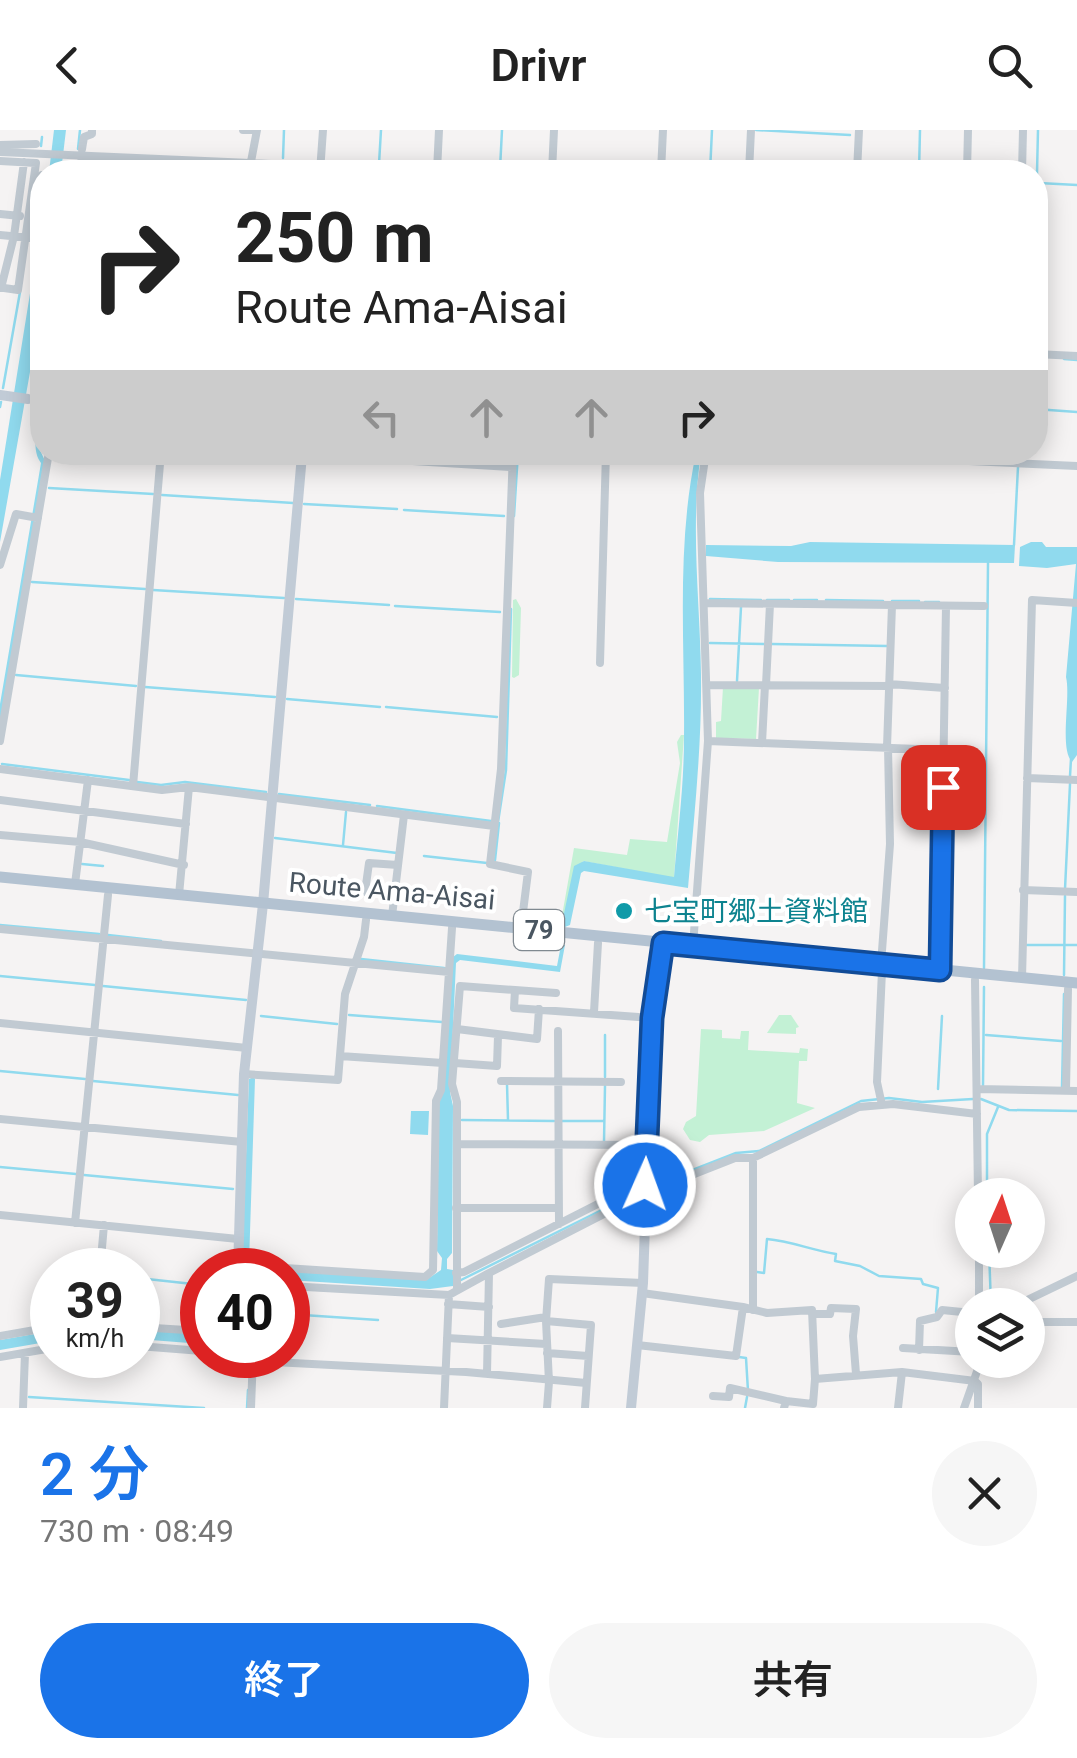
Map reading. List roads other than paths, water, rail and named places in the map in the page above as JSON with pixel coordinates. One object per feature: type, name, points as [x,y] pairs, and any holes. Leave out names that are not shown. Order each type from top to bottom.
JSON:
[{"type":"main road","name":"Route Ama-Aisai","points":[[0,881],[75,884],[366,920],[598,943],[693,946],[976,980],[1074,987]]},
{"type":"main road","name":"Route Ama-Aisai","points":[[0,881],[108,895],[521,928],[663,946],[1022,978],[1074,987]]},
{"type":"street","points":[[84,160],[84,137],[92,134],[92,130]]},
{"type":"street","points":[[243,130],[257,130],[250,160]]},
{"type":"street","points":[[320,160],[322,130]]},
{"type":"street","points":[[437,160],[439,130]]},
{"type":"street","points":[[553,160],[554,130]]},
{"type":"street","points":[[661,160],[662,130]]},
{"type":"street","points":[[750,160],[751,130]]},
{"type":"street","points":[[858,160],[859,130]]},
{"type":"street","points":[[967,160],[968,130]]},
{"type":"street","points":[[1022,160],[1023,130]]},
{"type":"street","points":[[0,148],[36,144]]},
{"type":"street","points":[[0,148],[227,160]]},
{"type":"street","points":[[45,160],[46,152]]},
{"type":"street","points":[[0,160],[30,162]]},
{"type":"street","points":[[0,214],[16,216],[30,218],[18,290],[2,288],[14,236],[16,216],[24,162]]},
{"type":"street","points":[[0,235],[27,238]]},
{"type":"street","points":[[1048,355],[1077,356]]},
{"type":"street","points":[[4,396],[28,398]]},
{"type":"street","points":[[1048,464],[1077,466]]},
{"type":"street","points":[[0,740],[46,465]]},
{"type":"street","points":[[133,786],[160,465]]},
{"type":"street","points":[[237,1248],[244,1074],[263,907],[301,465]]},
{"type":"street","points":[[491,465],[512,467],[500,769],[490,864],[526,871],[529,875],[521,928]]},
{"type":"street","points":[[600,663],[606,465]]},
{"type":"street","points":[[693,946],[708,741],[700,494],[704,465]]},
{"type":"street","points":[[0,565],[16,514],[35,518]]},
{"type":"street","points":[[1022,978],[1032,600],[1074,602]]},
{"type":"street","points":[[704,603],[984,606]]},
{"type":"street","points":[[762,743],[770,604]]},
{"type":"street","points":[[881,1100],[877,1082],[890,844],[887,748],[892,605]]},
{"type":"street","points":[[940,970],[946,606]]},
{"type":"street","points":[[708,685],[944,688]]},
{"type":"street","points":[[708,741],[944,750]]},
{"type":"street","points":[[0,769],[162,790],[189,787],[494,826]]},
{"type":"street","points":[[1026,778],[1077,780]]},
{"type":"street","points":[[75,884],[88,780]]},
{"type":"street","points":[[179,895],[189,787]]},
{"type":"street","points":[[0,800],[186,824]]},
{"type":"street","points":[[392,916],[404,815]]},
{"type":"street","points":[[0,834],[80,842],[184,866]]},
{"type":"street","points":[[394,895],[365,892],[369,863],[398,866]]},
{"type":"street","points":[[1023,890],[1077,892]]},
{"type":"street","points":[[75,1222],[108,895]]},
{"type":"street","points":[[244,1074],[338,1080],[345,994],[366,920]]},
{"type":"street","points":[[450,1274],[436,1100],[442,1090],[452,928]]},
{"type":"street","points":[[0,929],[450,972]]},
{"type":"street","points":[[594,1012],[598,943]]},
{"type":"street","points":[[631,1408],[642,1288],[652,1018],[663,946]]},
{"type":"street","points":[[976,980],[978,1178]]},
{"type":"street","points":[[444,1408],[456,1208],[457,1102],[452,1084],[460,986],[556,993]]},
{"type":"street","points":[[1064,1090],[1074,987]]},
{"type":"street","points":[[515,990],[514,1008],[652,1018]]},
{"type":"street","points":[[457,1030],[537,1039],[539,1009]]},
{"type":"street","points":[[0,1023],[247,1048]]},
{"type":"street","points":[[558,1032],[560,1229]]},
{"type":"street","points":[[455,1063],[497,1066],[498,1036]]},
{"type":"street","points":[[340,1056],[443,1063]]},
{"type":"street","points":[[502,1081],[621,1082]]},
{"type":"street","points":[[977,1095],[1077,1091]]},
{"type":"street","points":[[310,1272],[425,1277],[464,1272],[645,1188],[735,1158],[753,1158],[881,1100],[977,1114]]},
{"type":"street","points":[[0,1119],[242,1142]]},
{"type":"street","points":[[457,1144],[646,1145]]},
{"type":"street","points":[[637,1345],[736,1356],[748,1308],[753,1158]]},
{"type":"street","points":[[456,1208],[559,1208]]},
{"type":"street","points":[[0,1215],[238,1239]]},
{"type":"street","points":[[102,1248],[104,1226]]},
{"type":"street","points":[[450,1274],[489,1274],[560,1229]]},
{"type":"street","points":[[487,1374],[489,1274]]},
{"type":"street","points":[[1045,1291],[1077,1276]]},
{"type":"street","points":[[547,1408],[549,1279],[642,1288],[767,1313],[812,1310],[816,1379],[813,1404],[785,1405],[730,1388],[728,1397],[714,1396]]},
{"type":"street","points":[[310,1288],[488,1307]]},
{"type":"street","points":[[812,1314],[830,1314],[831,1308],[838,1306],[856,1309],[856,1374]]},
{"type":"street","points":[[919,1350],[920,1321],[938,1317],[942,1310],[955,1311]]},
{"type":"street","points":[[500,1324],[546,1319],[590,1325],[585,1408]]},
{"type":"street","points":[[1045,1322],[1077,1322]]},
{"type":"street","points":[[0,1336],[30,1331]]},
{"type":"street","points":[[447,1338],[488,1340],[588,1356]]},
{"type":"street","points":[[902,1348],[955,1352]]},
{"type":"street","points":[[0,1357],[30,1352]]},
{"type":"street","points":[[929,1374],[930,1352]]},
{"type":"street","points":[[23,1408],[25,1353]]},
{"type":"street","points":[[310,1362],[586,1384]]},
{"type":"street","points":[[816,1379],[902,1372],[975,1380]]},
{"type":"street","points":[[902,1372],[898,1408],[907,1408]]},
{"type":"street","points":[[252,1408],[253,1378]]},
{"type":"street","points":[[964,1408],[975,1380]]},
{"type":"street","points":[[975,1380],[978,1408]]},
{"type":"water","points":[[54,130],[66,130],[62,160],[50,160]]},
{"type":"water","points":[[30,294],[30,372],[0,542],[0,480]]},
{"type":"water","points":[[41,465],[44,465],[0,725],[0,704]]},
{"type":"water","points":[[694,465],[700,465],[696,535],[701,701],[688,888],[584,871],[570,925],[565,927],[562,923],[574,866],[584,861],[674,877],[684,756],[683,595]]},
{"type":"water","points":[[810,542],[1015,545],[1014,563],[778,562],[706,556],[706,545],[791,546]]},
{"type":"water","points":[[1042,542],[1046,547],[1077,547],[1077,755],[1072,762],[1066,746],[1066,677],[1076,564],[1019,566],[1020,547]]},
{"type":"water","points":[[561,945],[565,945],[560,972],[460,960],[456,963],[450,1092],[452,1253],[447,1259],[447,1269],[453,1270],[453,1286],[430,1289],[310,1281],[310,1272],[426,1280],[441,1270],[442,1258],[437,1251],[439,1102],[453,957],[457,954],[557,966]]},
{"type":"water","points":[[249,1079],[255,1079],[249,1248],[242,1248]]},
{"type":"water","points":[[411,1111],[429,1111],[428,1135],[410,1134]]},
{"type":"water","points":[[160,1331],[180,1333],[180,1342],[160,1341]]},
{"type":"water","points":[[30,1335],[30,1345],[0,1350],[0,1340]]},
{"type":"waterway","points":[[78,149],[80,130]]},
{"type":"waterway","points":[[283,158],[284,130]]},
{"type":"waterway","points":[[379,160],[381,130]]},
{"type":"waterway","points":[[500,160],[502,130]]},
{"type":"waterway","points":[[711,160],[712,130]]},
{"type":"waterway","points":[[756,130],[850,135]]},
{"type":"waterway","points":[[919,160],[920,130]]},
{"type":"waterway","points":[[1037,160],[1038,130]]},
{"type":"waterway","points":[[41,146],[42,137]]},
{"type":"waterway","points":[[1048,183],[1077,185]]},
{"type":"waterway","points":[[3,388],[20,292]]},
{"type":"waterway","points":[[1064,359],[1077,360]]},
{"type":"waterway","points":[[0,407],[1,402]]},
{"type":"waterway","points":[[1048,410],[1077,412]]},
{"type":"waterway","points":[[514,516],[517,465]]},
{"type":"waterway","points":[[1014,545],[1018,467]]},
{"type":"waterway","points":[[49,488],[153,494]]},
{"type":"waterway","points":[[162,495],[293,503]]},
{"type":"waterway","points":[[304,504],[397,509]]},
{"type":"waterway","points":[[404,510],[504,516]]},
{"type":"waterway","points":[[984,968],[988,563]]},
{"type":"waterway","points":[[32,582],[145,589]]},
{"type":"waterway","points":[[153,590],[284,598]]},
{"type":"waterway","points":[[296,599],[389,605]]},
{"type":"waterway","points":[[710,599],[761,600]]},
{"type":"waterway","points":[[767,600],[789,600]]},
{"type":"waterway","points":[[794,600],[817,600]]},
{"type":"waterway","points":[[826,600],[883,601]]},
{"type":"waterway","points":[[892,601],[919,601]]},
{"type":"waterway","points":[[925,602],[939,602]]},
{"type":"waterway","points":[[395,606],[500,612]]},
{"type":"waterway","points":[[737,681],[741,607]]},
{"type":"waterway","points":[[498,822],[506,770],[511,609]]},
{"type":"waterway","points":[[710,643],[764,644]]},
{"type":"waterway","points":[[772,644],[887,646]]},
{"type":"waterway","points":[[16,675],[136,686]]},
{"type":"waterway","points":[[145,687],[275,697]]},
{"type":"waterway","points":[[287,699],[380,707]]},
{"type":"waterway","points":[[386,707],[497,717]]},
{"type":"waterway","points":[[1070,776],[1071,759]]},
{"type":"waterway","points":[[2,764],[129,780]]},
{"type":"waterway","points":[[137,782],[185,782],[266,792]]},
{"type":"waterway","points":[[1065,889],[1070,784]]},
{"type":"waterway","points":[[279,794],[370,805]]},
{"type":"waterway","points":[[377,806],[491,821]]},
{"type":"waterway","points":[[343,845],[346,812]]},
{"type":"waterway","points":[[495,860],[499,823]]},
{"type":"waterway","points":[[275,838],[397,853]]},
{"type":"waterway","points":[[424,856],[487,863]]},
{"type":"waterway","points":[[82,864],[103,866]]},
{"type":"waterway","points":[[1064,975],[1065,896]]},
{"type":"waterway","points":[[0,925],[99,934]]},
{"type":"waterway","points":[[108,935],[161,941]]},
{"type":"waterway","points":[[1027,945],[1064,945]]},
{"type":"waterway","points":[[1065,945],[1077,945]]},
{"type":"waterway","points":[[361,959],[444,968]]},
{"type":"waterway","points":[[0,976],[95,985]]},
{"type":"waterway","points":[[103,986],[246,1000]]},
{"type":"waterway","points":[[983,1086],[984,987]]},
{"type":"waterway","points":[[1062,1088],[1064,994]]},
{"type":"waterway","points":[[349,1015],[442,1022]]},
{"type":"waterway","points":[[261,1016],[337,1024]]},
{"type":"waterway","points":[[938,1089],[942,1016]]},
{"type":"waterway","points":[[605,1035],[605,1077]]},
{"type":"waterway","points":[[986,1035],[1061,1041]]},
{"type":"waterway","points":[[0,1071],[85,1079]]},
{"type":"waterway","points":[[93,1081],[238,1095]]},
{"type":"waterway","points":[[507,1084],[508,1120]]},
{"type":"waterway","points":[[604,1142],[605,1086]]},
{"type":"waterway","points":[[649,1187],[736,1153],[759,1151],[861,1101],[973,1099]]},
{"type":"waterway","points":[[981,1099],[1009,1110],[1077,1111]]},
{"type":"waterway","points":[[987,1178],[987,1134],[998,1107]]},
{"type":"waterway","points":[[462,1120],[554,1121]]},
{"type":"waterway","points":[[561,1121],[603,1121]]},
{"type":"waterway","points":[[0,1167],[76,1174]]},
{"type":"waterway","points":[[84,1175],[233,1189]]},
{"type":"waterway","points":[[461,1280],[642,1190]]},
{"type":"waterway","points":[[757,1272],[764,1273],[767,1239],[784,1242],[836,1254],[835,1261],[860,1266],[879,1276],[921,1279],[923,1284],[938,1288],[936,1312]]},
{"type":"waterway","points":[[990,1268],[990,1288]]},
{"type":"waterway","points":[[160,1280],[180,1283]]},
{"type":"waterway","points":[[310,1315],[378,1320]]},
{"type":"waterway","points":[[739,1357],[746,1358],[748,1391]]},
{"type":"waterway","points":[[247,1408],[248,1390]]},
{"type":"waterway","points":[[29,1397],[204,1408]]},
{"type":"waterway","points":[[745,1408],[747,1397]]},
{"type":"place","name":"七宝町郷土資料館","points":[[624,911]]}]
